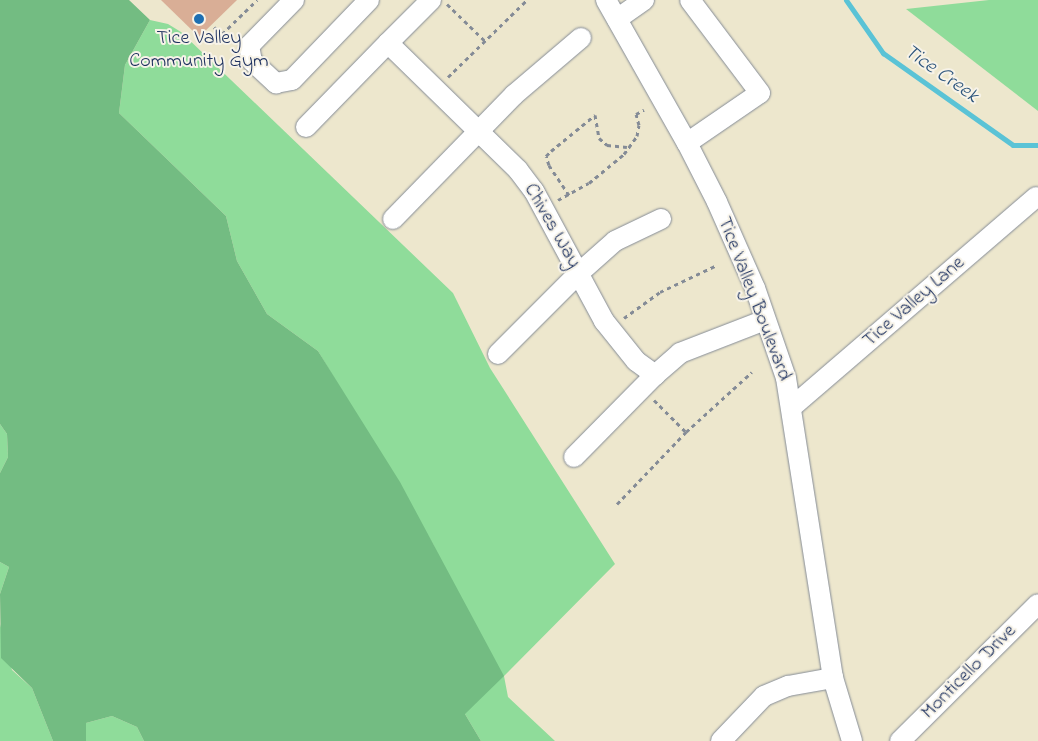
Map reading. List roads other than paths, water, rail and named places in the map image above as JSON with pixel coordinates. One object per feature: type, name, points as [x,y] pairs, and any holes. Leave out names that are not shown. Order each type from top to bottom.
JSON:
[{"type":"street","points":[[294,0],[249,46],[252,61],[276,83],[292,80],[369,0]]},
{"type":"street","points":[[306,127],[431,0]]},
{"type":"street","name":"Tice Valley Boulevard","points":[[606,0],[687,143],[755,288],[786,378],[833,678],[852,741]]},
{"type":"street","points":[[617,19],[644,0]]},
{"type":"street","points":[[687,143],[760,93],[690,0]]},
{"type":"street","points":[[393,219],[514,95],[581,38]]},
{"type":"street","name":"Chives Way","points":[[388,43],[480,131],[534,191],[609,328],[636,361],[655,376]]},
{"type":"street","name":"Tice Valley Lane","points":[[792,407],[1036,197]]},
{"type":"street","points":[[498,354],[579,273],[615,241],[661,219]]},
{"type":"street","points":[[574,458],[680,353],[765,320]]},
{"type":"street","name":"Monticello Drive","points":[[900,741],[1038,604]]},
{"type":"street","points":[[720,741],[764,696],[788,686],[833,678]]},
{"type":"waterway","name":"Tice Creek","points":[[846,0],[883,53],[1013,145],[1038,145]]},
{"type":"place","name":"Tice Valley Community Gym","points":[[199,19]]}]
